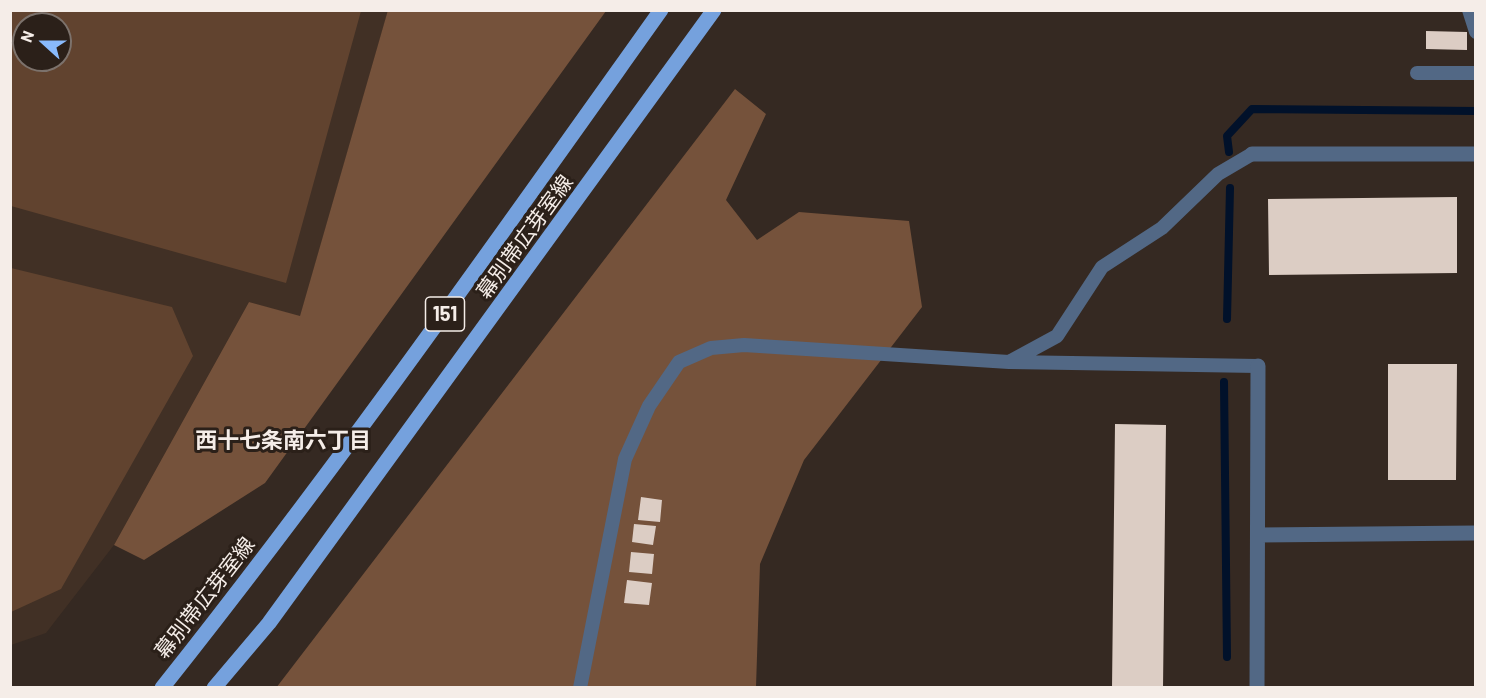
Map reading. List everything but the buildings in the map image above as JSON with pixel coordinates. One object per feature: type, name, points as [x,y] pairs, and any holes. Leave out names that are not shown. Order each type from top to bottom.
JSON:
[{"type":"main road","name":"幕別帯広芽室線","points":[[162,687],[222,612],[416,354],[661,10]]},
{"type":"main road","name":"幕別帯広芽室線","points":[[214,687],[269,622],[714,10]]},
{"type":"street","points":[[1252,154],[1476,154]]},
{"type":"street","points":[[1257,687],[1258,366]]},
{"type":"street","points":[[1259,535],[1476,533]]},
{"type":"lane","points":[[1469,10],[1476,32]]},
{"type":"lane","points":[[1417,73],[1476,73]]},
{"type":"lane","points":[[1009,362],[1057,336],[1102,267],[1162,228],[1218,174],[1252,154]]},
{"type":"lane","points":[[580,687],[625,459],[649,406],[679,362],[711,348],[744,345],[1009,362],[1258,366]]},
{"type":"shaded area","points":[[388,10],[606,11],[265,483],[144,560],[114,545],[249,302],[300,316]]},
{"type":"shaded area","points":[[10,11],[361,11],[286,283],[11,206]]},
{"type":"shaded area","points":[[11,11],[388,11],[300,317],[249,302],[114,545],[46,633],[11,645]]},
{"type":"shaded area","points":[[735,89],[766,114],[726,200],[757,240],[799,212],[909,221],[922,307],[804,460],[760,564],[756,687],[276,688]]},
{"type":"shaded area","points":[[11,268],[172,307],[193,356],[61,589],[11,612]]},
{"type":"waterway","points":[[1229,152],[1227,136],[1252,109],[1476,111]]},
{"type":"waterway","points":[[1227,319],[1230,188]]},
{"type":"waterway","points":[[1224,382],[1227,657]]},
{"type":"district","name":"西十七条南六丁目","points":[[283,441]]}]
